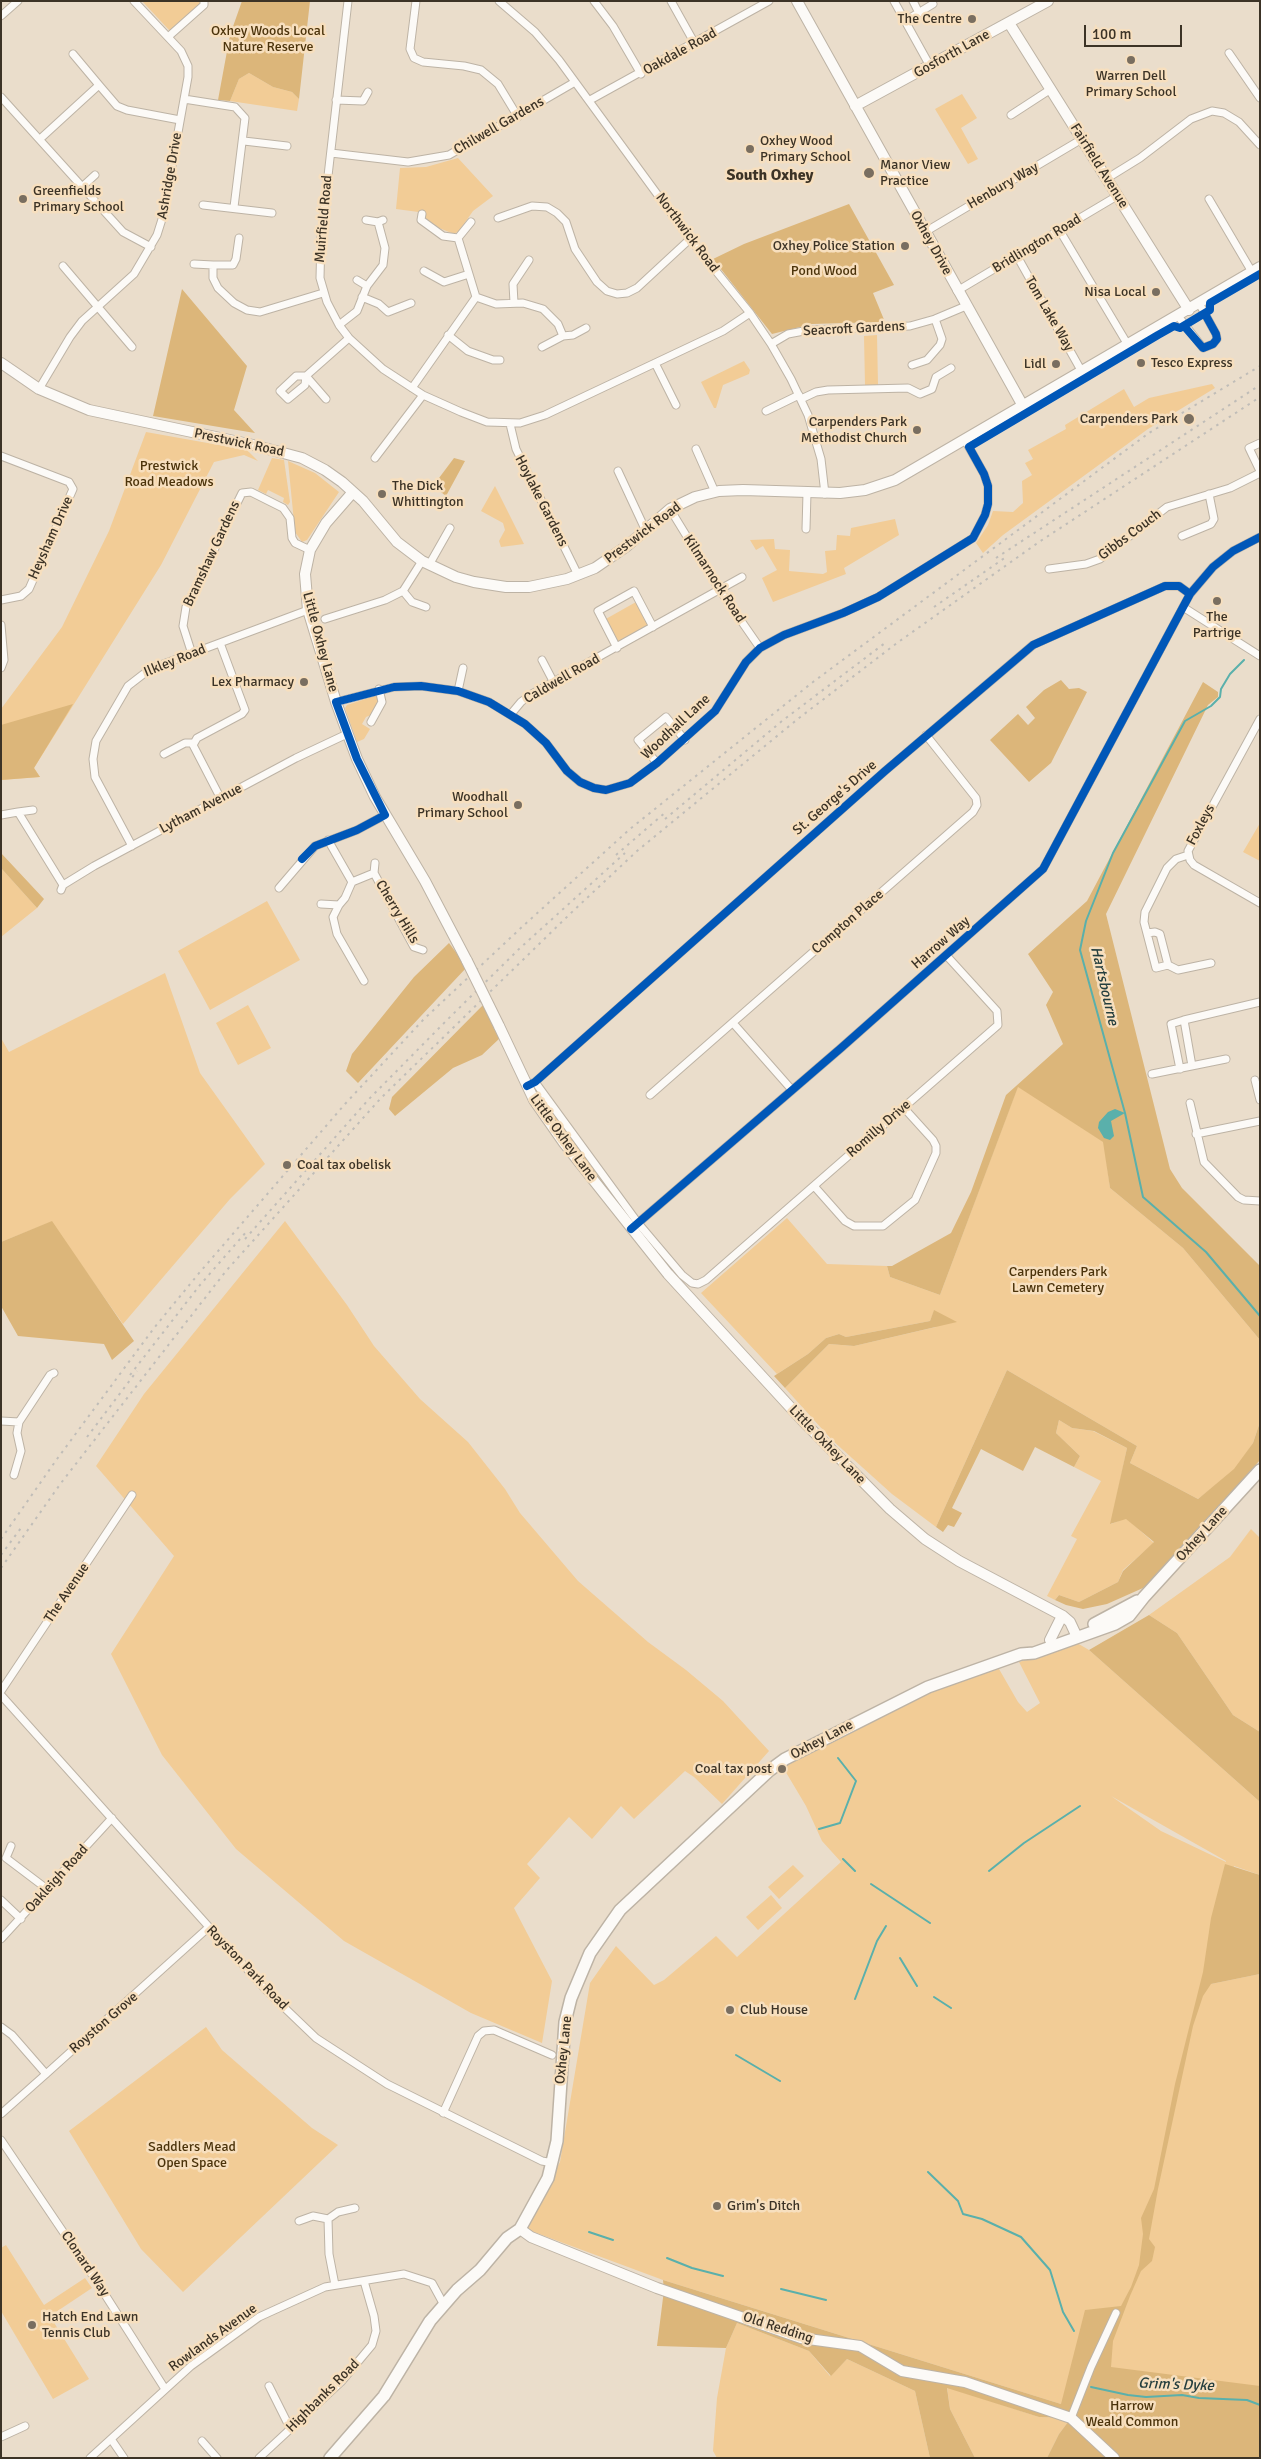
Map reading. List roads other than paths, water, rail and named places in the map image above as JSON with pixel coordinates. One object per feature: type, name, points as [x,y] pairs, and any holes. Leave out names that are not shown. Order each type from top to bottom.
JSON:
[{"type":"main road","name":"Oxhey Drive","points":[[797,1],[957,291],[1023,406]]},
{"type":"main road","name":"Gosforth Lane","points":[[855,106],[1048,1]]},
{"type":"main road","name":"Fairfield Avenue","points":[[1009,23],[1189,310]]},
{"type":"main road","name":"Prestwick Road","points":[[1,363],[39,389],[62,400],[109,416],[287,453],[325,470],[353,492],[397,542],[426,563],[474,582],[506,587],[542,585],[578,575],[611,558],[670,509],[695,497],[715,492],[743,490],[807,494],[859,491],[887,483],[908,474],[1256,270]]},
{"type":"main road","name":"Little Oxhey Lane","points":[[353,492],[326,523],[310,550],[305,574],[308,610],[336,702],[365,778],[429,889],[531,1084],[543,1114],[634,1226],[668,1274],[802,1420],[890,1509],[925,1539],[959,1561],[1059,1617],[1073,1635]]},
{"type":"main road","name":"Oxhey Lane","points":[[330,2458],[384,2396],[418,2339],[444,2305],[480,2270],[507,2238],[520,2229],[548,2178],[557,2141],[565,2022],[571,1998],[590,1952],[620,1910],[756,1783],[785,1759],[928,1687],[1021,1654],[1034,1653],[1113,1616],[1144,1597],[1260,1470]]},
{"type":"main road","points":[[1050,1640],[1058,1628],[1059,1617]]},
{"type":"main road","name":"Oxhey Lane","points":[[1021,1654],[1031,1646],[1073,1635]]},
{"type":"main road","name":"Old Redding","points":[[520,2229],[531,2237],[657,2288],[801,2338],[860,2346],[902,2371],[965,2382],[1071,2418],[1114,2458]]},
{"type":"street","points":[[1,16],[18,1]]},
{"type":"street","name":"Ashridge Drive","points":[[39,389],[70,337],[97,307],[134,274],[151,246],[163,216],[188,77],[188,66],[181,51],[134,1]]},
{"type":"street","points":[[168,37],[204,5],[204,1]]},
{"type":"street","name":"Muirfield Road","points":[[348,1],[319,254],[323,293],[339,325],[349,338],[383,369],[423,395],[475,418],[487,422],[510,424],[536,419],[723,331],[750,313]]},
{"type":"street","points":[[416,1],[410,50],[414,58],[424,62],[481,70],[498,84],[518,117]]},
{"type":"street","name":"Northwick Road","points":[[499,1],[535,32],[590,100],[690,240],[750,313],[771,344],[800,397],[818,448],[824,494]]},
{"type":"street","points":[[594,1],[613,26],[641,74]]},
{"type":"street","points":[[671,1],[695,44]]},
{"type":"street","name":"Oakdale Road","points":[[590,100],[641,74],[769,1]]},
{"type":"street","points":[[894,1],[930,66]]},
{"type":"street","points":[[913,1],[920,13]]},
{"type":"street","points":[[905,21],[933,4]]},
{"type":"street","points":[[1230,53],[1260,98]]},
{"type":"street","points":[[73,54],[117,106],[127,110],[180,120]]},
{"type":"street","name":"Chilwell Gardens","points":[[331,153],[408,162],[449,155],[518,117],[575,82]]},
{"type":"street","points":[[40,139],[99,85]]},
{"type":"street","points":[[1011,115],[1051,90]]},
{"type":"street","points":[[336,100],[362,101],[368,92]]},
{"type":"street","points":[[1,97],[123,232],[151,246]]},
{"type":"street","points":[[184,99],[235,107],[240,110],[245,118],[244,141],[234,207]]},
{"type":"street","points":[[1106,178],[1140,158],[1191,119],[1212,111],[1224,113],[1238,122],[1260,145]]},
{"type":"street","name":"Henbury Way","points":[[925,232],[1082,139]]},
{"type":"street","points":[[244,141],[288,146]]},
{"type":"street","points":[[82,186],[95,175]]},
{"type":"street","name":"Bridlington Road","points":[[957,291],[1117,196]]},
{"type":"street","points":[[1209,199],[1256,270]]},
{"type":"street","points":[[203,205],[234,207],[272,213]]},
{"type":"street","points":[[498,218],[532,206],[547,207],[557,212],[566,222],[576,249],[597,282],[607,291],[617,294],[627,293],[637,288],[690,240]]},
{"type":"street","points":[[422,214],[421,220],[444,236],[458,238]]},
{"type":"street","points":[[339,325],[354,315],[367,286],[382,268],[385,260],[385,248],[380,221],[366,220]]},
{"type":"street","points":[[458,238],[471,222]]},
{"type":"street","points":[[1060,231],[1128,345]]},
{"type":"street","points":[[194,264],[233,265],[240,238]]},
{"type":"street","points":[[458,238],[476,298]]},
{"type":"street","name":"Tom Lake Way","points":[[1017,256],[1082,372]]},
{"type":"street","points":[[514,303],[514,282],[529,260]]},
{"type":"street","points":[[213,265],[213,280],[226,295],[241,307],[260,312],[323,293]]},
{"type":"street","points":[[63,266],[132,347]]},
{"type":"street","points":[[424,271],[444,282],[469,274]]},
{"type":"street","points":[[357,280],[367,286]]},
{"type":"street","points":[[362,297],[379,304],[388,312],[410,303]]},
{"type":"street","points":[[476,298],[496,304],[523,302],[543,309],[558,324],[563,336]]},
{"type":"street","points":[[412,388],[476,298]]},
{"type":"street","points":[[1178,316],[1203,348],[1213,344],[1217,339],[1216,334],[1199,303]]},
{"type":"street","name":"Seacroft Gardens","points":[[771,344],[788,334],[809,330],[901,327],[935,319],[966,306]]},
{"type":"street","points":[[912,366],[927,360],[940,345],[942,339],[935,319]]},
{"type":"street","points":[[542,347],[563,336],[573,335],[586,328]]},
{"type":"street","points":[[448,335],[468,351],[494,360],[500,360]]},
{"type":"street","points":[[326,399],[306,376],[349,338]]},
{"type":"street","points":[[655,363],[676,405]]},
{"type":"street","points":[[766,411],[800,397],[828,390],[908,388],[920,394],[932,389],[936,377],[951,368]]},
{"type":"street","points":[[375,458],[423,395]]},
{"type":"street","name":"Hoylake Gardens","points":[[510,424],[516,449],[578,575]]},
{"type":"street","name":"Woodhall Lane","points":[[336,702],[379,689],[420,686],[458,691],[489,702],[511,714],[546,743],[573,776],[594,788],[606,790],[630,784],[685,740],[715,711],[746,662],[760,648],[784,635],[843,613],[878,597],[973,538],[985,516],[988,504],[988,486],[984,474],[965,440]]},
{"type":"street","name":"Gibbs Couch","points":[[1049,570],[1086,564],[1100,559],[1167,507],[1239,485],[1260,472],[1249,448],[1260,443]]},
{"type":"street","points":[[696,450],[715,492]]},
{"type":"street","name":"Heysham Drive","points":[[1,456],[69,482],[72,486],[71,495],[29,589],[21,596],[1,600]]},
{"type":"street","points":[[618,471],[645,529]]},
{"type":"street","name":"Bramshaw Gardens","points":[[192,654],[183,626],[186,607],[242,493],[251,492],[283,508],[290,518],[292,538],[295,543],[310,550]]},
{"type":"street","points":[[806,529],[807,494]]},
{"type":"street","points":[[1182,536],[1211,524],[1214,519],[1209,494]]},
{"type":"street","name":"Kilmarnock Road","points":[[670,509],[719,589],[760,648]]},
{"type":"street","points":[[325,619],[385,600],[403,591],[426,563],[450,528]]},
{"type":"street","name":"Harrow Way","points":[[634,1226],[1038,874],[1049,861],[1190,594],[1213,567],[1233,551],[1260,537]]},
{"type":"street","name":"Caldwell Road","points":[[511,714],[525,699],[742,577]]},
{"type":"street","name":"St. George's Drive","points":[[531,1084],[1003,669],[1045,638],[1165,586],[1179,586],[1190,594]]},
{"type":"street","points":[[617,648],[598,611],[634,590],[653,627]]},
{"type":"street","points":[[403,591],[412,602],[426,607]]},
{"type":"street","points":[[1183,607],[1260,656]]},
{"type":"street","name":"Ilkley Road","points":[[132,846],[96,777],[93,767],[94,746],[132,682],[150,669],[308,610]]},
{"type":"street","points":[[1,625],[4,652],[1,668]]},
{"type":"street","points":[[193,743],[197,738],[242,714],[245,710],[220,643]]},
{"type":"street","points":[[542,660],[554,683]]},
{"type":"street","points":[[458,691],[462,668]]},
{"type":"street","points":[[371,722],[382,702],[379,689]]},
{"type":"street","points":[[657,764],[638,740],[666,717],[685,740]]},
{"type":"street","name":"Foxleys","points":[[1260,719],[1190,845],[1188,855],[1194,865],[1260,903]]},
{"type":"street","name":"Lytham Avenue","points":[[18,812],[62,888],[132,846],[321,745],[347,734]]},
{"type":"street","name":"Compton Place","points":[[650,1096],[975,810],[977,802],[974,795],[926,735]]},
{"type":"street","points":[[164,754],[185,743],[193,743]]},
{"type":"street","points":[[193,743],[220,799]]},
{"type":"street","points":[[1,815],[33,810]]},
{"type":"street","points":[[279,888],[315,846],[357,830],[386,815]]},
{"type":"street","name":"Cherry Hills","points":[[328,840],[352,882]]},
{"type":"street","points":[[1188,855],[1176,859],[1167,868],[1145,912],[1147,933],[1156,968],[1168,965],[1178,970],[1211,963]]},
{"type":"street","name":"Cherry Hills","points":[[375,862],[374,873],[414,947],[423,950]]},
{"type":"street","name":"Cherry Hills","points":[[364,981],[337,934],[333,917],[339,905],[346,898],[352,882],[374,873]]},
{"type":"street","points":[[321,904],[339,905]]},
{"type":"street","points":[[1147,933],[1156,932],[1160,934],[1168,965]]},
{"type":"street","name":"Romilly Drive","points":[[689,1281],[698,1284],[706,1280],[995,1028],[999,1022],[997,1012],[946,956]]},
{"type":"street","points":[[1180,1068],[1171,1024],[1260,1002]]},
{"type":"street","points":[[1184,1020],[1192,1066]]},
{"type":"street","points":[[733,1023],[792,1090]]},
{"type":"street","points":[[1152,1074],[1226,1059]]},
{"type":"street","points":[[1255,1080],[1260,1100]]},
{"type":"street","points":[[1190,1103],[1201,1156],[1206,1165],[1241,1199],[1260,1201]]},
{"type":"street","points":[[814,1186],[845,1221],[854,1226],[883,1226],[915,1200],[936,1149],[933,1140],[904,1108]]},
{"type":"street","points":[[1196,1134],[1260,1121]]},
{"type":"street","name":"Little Oxhey Lane","points":[[634,1226],[689,1281]]},
{"type":"street","points":[[14,1474],[21,1451],[17,1433],[19,1422],[50,1375],[54,1373]]},
{"type":"street","points":[[1,1421],[19,1422]]},
{"type":"street","name":"The Avenue","points":[[1,1691],[132,1495]]},
{"type":"street","name":"Royston Park Road","points":[[1,1695],[266,1990],[316,2038],[387,2084],[443,2113],[542,2160],[553,2163]]},
{"type":"street","name":"Oakleigh Road","points":[[1,1940],[112,1818]]},
{"type":"street","points":[[12,1846],[6,1858],[47,1889]]},
{"type":"street","points":[[1,1900],[21,1919]]},
{"type":"street","name":"Royston Grove","points":[[1,2114],[209,1927]]},
{"type":"street","points":[[1,2027],[12,2034],[46,2074]]},
{"type":"street","points":[[443,2113],[478,2036],[484,2031],[494,2030],[552,2054]]},
{"type":"street","name":"Clonard Way","points":[[1,2140],[97,2282],[165,2389]]},
{"type":"street","points":[[299,2221],[313,2216],[328,2219],[338,2212],[355,2208]]},
{"type":"street","points":[[328,2219],[329,2254],[335,2285]]},
{"type":"street","name":"Rowlands Avenue","points":[[90,2458],[191,2366],[259,2318],[325,2287],[404,2274],[419,2277],[432,2283],[444,2305]]},
{"type":"street","name":"Highbanks Road","points":[[260,2458],[341,2382],[372,2345],[376,2332],[374,2316],[364,2281]]},
{"type":"street","points":[[1071,2418],[1091,2368],[1116,2314]]},
{"type":"street","points":[[269,2386],[290,2428]]},
{"type":"street","points":[[1,2437],[25,2426]]},
{"type":"street","points":[[111,2439],[124,2458]]},
{"type":"street","points":[[202,2442],[217,2458]]},
{"type":"water","points":[[1115,1109],[1125,1113],[1111,1121],[1114,1136],[1110,1140],[1104,1138],[1098,1128],[1099,1122],[1108,1112]]},
{"type":"waterway","name":"Hartsbourne","points":[[1244,660],[1230,674],[1221,689],[1220,697],[1211,706],[1185,721],[1113,853],[1086,921],[1080,950],[1125,1113],[1143,1197],[1206,1252],[1260,1316]]},
{"type":"waterway","points":[[819,1829],[840,1823],[856,1781],[838,1758]]},
{"type":"waterway","points":[[989,1871],[1024,1843],[1080,1806]]},
{"type":"waterway","points":[[843,1859],[855,1871]]},
{"type":"waterway","points":[[871,1884],[930,1923]]},
{"type":"waterway","points":[[855,1999],[877,1941],[886,1926]]},
{"type":"waterway","points":[[900,1958],[917,1986]]},
{"type":"waterway","points":[[934,1997],[951,2008]]},
{"type":"waterway","points":[[736,2055],[780,2081]]},
{"type":"waterway","points":[[928,2172],[958,2201],[963,2214],[982,2219],[1021,2237],[1050,2270],[1063,2312],[1074,2331]]},
{"type":"waterway","points":[[589,2232],[613,2240]]},
{"type":"waterway","points":[[667,2258],[692,2268],[723,2276]]},
{"type":"waterway","points":[[781,2289],[826,2300]]},
{"type":"waterway","name":"Grim's Dyke","points":[[1091,2387],[1146,2397],[1182,2395],[1199,2398],[1247,2400],[1260,2405]]},
{"type":"railway","points":[[1,1539],[57,1459],[154,1328],[200,1272],[345,1104],[424,1019],[523,926],[630,829],[813,682],[1149,433],[1260,366]]},
{"type":"railway","points":[[996,558],[1260,385]]},
{"type":"railway","points":[[1,1568],[61,1483],[226,1271],[381,1098],[637,851],[799,718],[897,643],[1039,542],[1260,397]]},
{"type":"railway","points":[[934,607],[1006,557]]},
{"type":"railway","points":[[665,819],[782,721],[885,643]]},
{"type":"railway","points":[[616,855],[667,811]]},
{"type":"railway","points":[[245,1239],[369,1099],[519,949],[625,853]]},
{"type":"railway","points":[[130,1375],[200,1285],[247,1231]]},
{"type":"railway","points":[[87,1437],[137,1371]]},
{"type":"railway","points":[[1,1555],[21,1528]]},
{"type":"place","name":"The Centre","points":[[972,19]]},
{"type":"place","name":"Warren Dell Primary School","points":[[1131,60]]},
{"type":"place","name":"Oxhey Wood Primary School","points":[[750,149]]},
{"type":"place","name":"Manor View Practice","points":[[869,173]]},
{"type":"place","name":"Greenfields Primary School","points":[[23,199]]},
{"type":"place","name":"Oxhey Police Station","points":[[905,246]]},
{"type":"place","name":"Nisa Local","points":[[1156,292]]},
{"type":"place","name":"Tesco Express","points":[[1141,363]]},
{"type":"place","name":"Lidl","points":[[1056,364]]},
{"type":"place","name":"Carpenders Park","points":[[1189,419]]},
{"type":"place","name":"Carpenders Park Methodist Church","points":[[917,430]]},
{"type":"place","name":"The Dick Whittington","points":[[382,494]]},
{"type":"place","name":"The Partrige","points":[[1217,601]]},
{"type":"place","name":"Lex Pharmacy","points":[[304,682]]},
{"type":"place","name":"Woodhall Primary School","points":[[518,805]]},
{"type":"place","name":"Coal tax obelisk","points":[[287,1165]]},
{"type":"place","name":"Coal tax post","points":[[782,1769]]},
{"type":"place","name":"Club House","points":[[730,2010]]},
{"type":"place","name":"Grim's Ditch","points":[[717,2206]]},
{"type":"place","name":"Hatch End Lawn Tennis Club","points":[[32,2325]]},
{"type":"district","name":"South Oxhey","points":[[770,176]]},
{"type":"park label","name":"Oxhey Woods Local Nature Reserve","points":[[268,40]]},
{"type":"park label","name":"Pond Wood","points":[[824,271]]},
{"type":"park label","name":"Prestwick Road Meadows","points":[[169,474]]},
{"type":"park label","name":"Carpenders Park Lawn Cemetery","points":[[1058,1280]]},
{"type":"park label","name":"Saddlers Mead Open Space","points":[[192,2156]]},
{"type":"park label","name":"Harrow Weald Common","points":[[1132,2414]]}]
